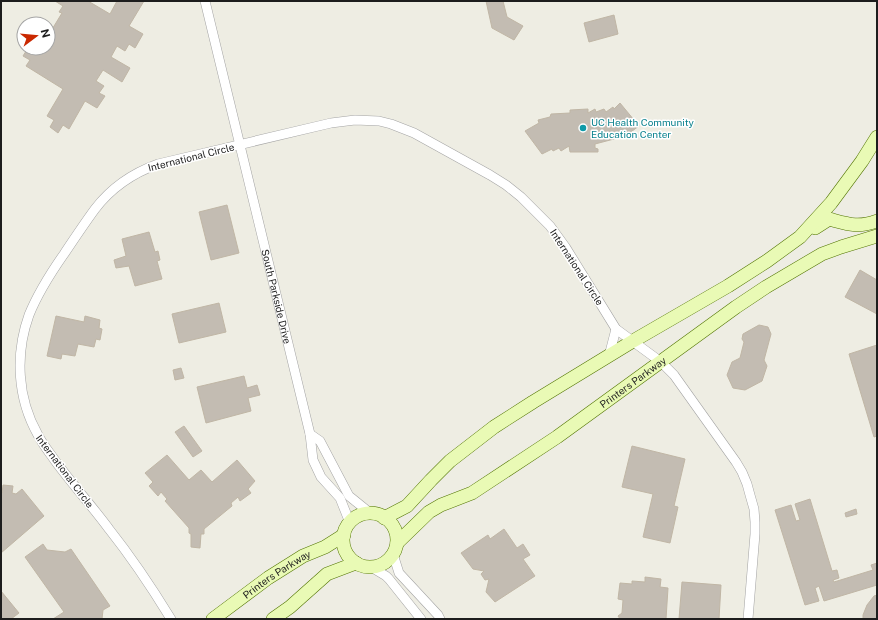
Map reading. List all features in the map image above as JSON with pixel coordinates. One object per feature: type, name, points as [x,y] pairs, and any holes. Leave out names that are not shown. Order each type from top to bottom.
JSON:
[{"type":"main road","points":[[800,237],[831,203],[862,161],[877,137]]},
{"type":"main road","points":[[384,518],[407,506],[450,461],[494,427],[633,341],[728,286],[767,261],[800,237],[830,219],[858,225],[877,221]]},
{"type":"main road","name":"Printers Parkway","points":[[395,549],[429,512],[441,505],[472,493],[557,437],[770,284],[822,254],[877,236]]},
{"type":"main road","points":[[370,513],[380,515],[384,518],[389,521],[395,531],[395,549],[384,563],[371,568],[358,565],[349,557],[343,545],[344,534],[350,523],[361,515],[370,513]]},
{"type":"main road","name":"Printers Parkway","points":[[213,619],[268,578],[303,556],[325,547],[344,534]]},
{"type":"main road","points":[[272,619],[290,607],[327,574],[356,563]]},
{"type":"street","name":"South Parkside Drive","points":[[205,1],[310,434],[313,460],[321,477],[340,498],[350,523]]},
{"type":"street","name":"International Circle","points":[[171,619],[131,558],[44,446],[37,434],[26,410],[19,372],[21,347],[29,315],[46,280],[95,209],[101,201],[122,182],[145,169],[158,164],[331,123],[355,120],[378,121],[391,124],[414,133],[490,175],[520,197],[550,226],[566,248],[616,329],[661,362],[674,375],[736,462],[747,484],[754,509],[755,522],[748,619]]},
{"type":"street","points":[[609,356],[616,329]]},
{"type":"street","points":[[310,434],[320,441],[349,496],[370,513]]},
{"type":"street","points":[[395,549],[399,573],[440,619]]},
{"type":"street","points":[[371,568],[386,576],[421,619]]},
{"type":"building","points":[[55,1],[88,1],[110,14],[117,1],[144,1],[129,26],[143,34],[135,48],[129,44],[125,51],[117,46],[111,57],[130,68],[122,82],[103,70],[96,81],[104,86],[99,93],[105,96],[97,108],[85,101],[69,129],[63,125],[58,133],[50,127],[54,120],[47,116],[63,89],[26,66],[30,60],[23,56],[56,56],[56,23],[62,13],[59,12],[63,6]]},
{"type":"building","points":[[486,1],[503,1],[507,17],[523,26],[514,40],[492,28]]},
{"type":"building","points":[[614,15],[618,34],[589,42],[584,23]]},
{"type":"building","name":"UC Health Community Education Center","points":[[620,103],[639,126],[628,134],[625,131],[613,135],[614,139],[595,144],[595,148],[598,149],[598,152],[570,152],[569,146],[561,151],[559,148],[553,151],[552,149],[542,154],[525,131],[539,123],[538,120],[550,117],[551,114],[570,113],[570,110],[588,109],[588,113],[595,109],[596,112],[604,109],[606,112],[613,107],[614,109]]},
{"type":"building","points":[[227,205],[239,253],[211,260],[199,212]]},
{"type":"building","points":[[149,232],[155,252],[158,251],[160,260],[157,261],[162,279],[135,286],[129,266],[116,268],[114,260],[126,256],[122,239]]},
{"type":"building","points":[[860,270],[877,280],[877,314],[845,297]]},
{"type":"building","points":[[219,303],[226,332],[179,343],[172,314]]},
{"type":"building","points":[[56,316],[84,322],[85,316],[100,320],[99,328],[102,329],[100,340],[96,339],[94,347],[78,344],[75,356],[62,354],[61,359],[47,356]]},
{"type":"building","points":[[759,325],[768,327],[771,334],[764,360],[767,366],[762,381],[745,390],[733,388],[727,375],[732,362],[740,358],[744,342],[742,339],[743,334]]},
{"type":"building","points":[[877,345],[877,436],[874,437],[849,354]]},
{"type":"building","points":[[181,368],[184,378],[175,380],[173,370]]},
{"type":"building","points":[[244,376],[247,388],[257,385],[260,395],[248,398],[251,411],[206,423],[197,387]]},
{"type":"building","points":[[184,426],[202,451],[193,457],[175,432]]},
{"type":"building","points":[[632,446],[685,459],[674,506],[678,507],[670,543],[643,537],[653,494],[622,487]]},
{"type":"building","points":[[167,455],[189,480],[201,470],[212,482],[237,460],[255,481],[248,489],[251,493],[240,501],[238,497],[231,503],[232,506],[204,529],[204,534],[201,534],[200,548],[191,547],[191,534],[189,533],[189,528],[165,501],[167,499],[161,492],[158,496],[149,486],[153,482],[145,473]]},
{"type":"building","points":[[3,485],[13,486],[12,493],[16,494],[22,489],[44,516],[1,553],[1,493]]},
{"type":"building","points":[[810,499],[832,571],[837,570],[839,578],[833,580],[834,582],[873,570],[871,565],[877,563],[877,585],[824,601],[819,586],[815,588],[819,601],[805,605],[775,510],[791,505],[796,521],[800,520],[795,504]]},
{"type":"building","points":[[856,509],[857,514],[846,517],[845,513]]},
{"type":"building","points":[[504,529],[517,548],[523,544],[530,555],[523,559],[535,576],[495,602],[486,592],[489,579],[485,580],[481,574],[484,571],[473,569],[461,553],[488,535],[490,539]]},
{"type":"building","points":[[43,544],[47,550],[65,552],[71,549],[110,606],[103,610],[102,619],[53,619],[64,612],[25,557]]},
{"type":"building","points":[[645,577],[661,579],[660,587],[668,588],[666,619],[620,619],[618,616],[622,613],[623,600],[618,599],[620,583],[632,584],[632,581],[645,582]]},
{"type":"building","points":[[682,582],[721,585],[719,619],[679,619]]},
{"type":"building","points":[[1,591],[19,613],[11,619],[1,619]]},
{"type":"building","points":[[877,595],[877,619],[863,619],[867,605],[874,596]]},
{"type":"place","name":"UC Health Community Education Center","points":[[583,128]]}]
